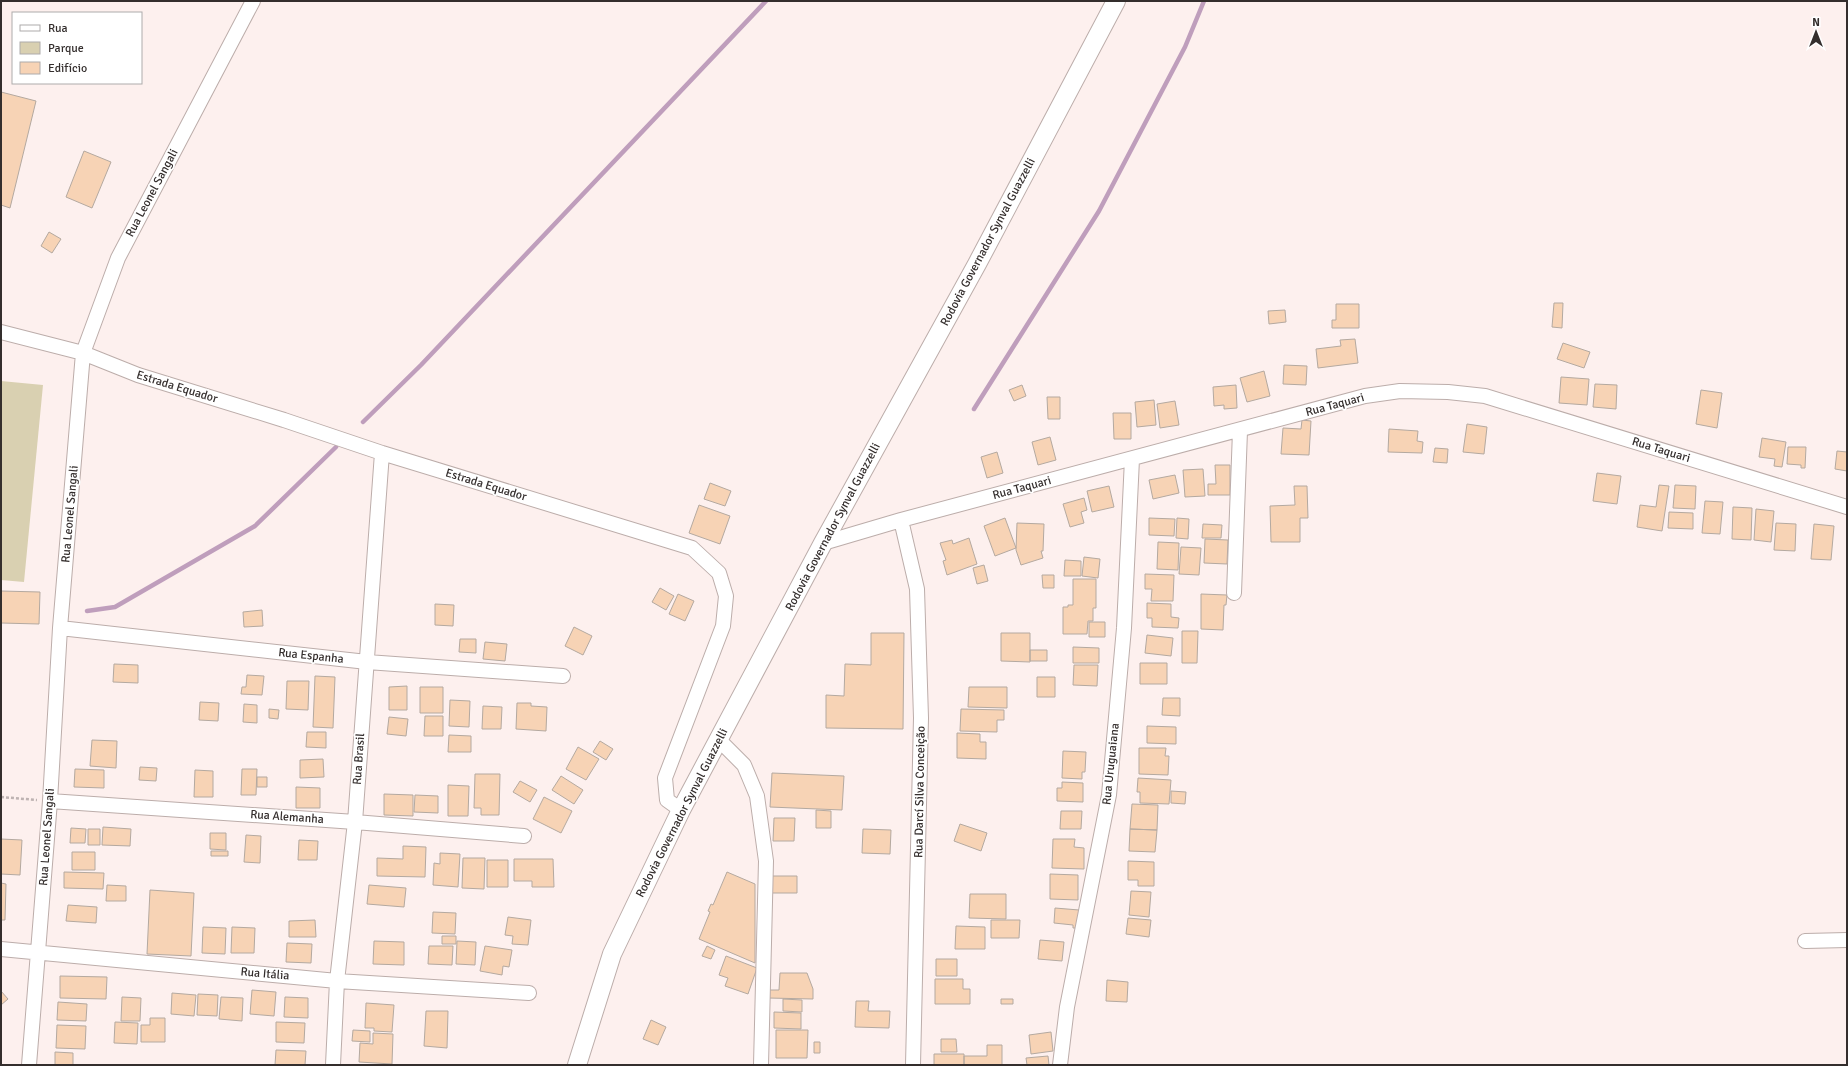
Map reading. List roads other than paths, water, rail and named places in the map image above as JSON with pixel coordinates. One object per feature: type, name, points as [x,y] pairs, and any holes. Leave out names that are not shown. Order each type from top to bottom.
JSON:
[{"type":"main road","name":"Rodovia Governador Synval Guazzelli","points":[[577,1065],[612,954],[681,810],[823,543],[978,264],[1116,1]]},
{"type":"street","name":"Rua Leonel Sangali","points":[[29,1065],[50,801],[60,628],[83,353],[118,258],[253,1]]},
{"type":"street","name":"Estrada Equador","points":[[1,332],[83,353],[138,375],[284,420],[382,453],[692,548],[719,573],[726,596],[724,626],[665,778],[666,800],[681,810]]},
{"type":"street","name":"Rua Taquari","points":[[823,543],[901,520],[1240,431],[1365,396],[1400,391],[1448,392],[1485,396],[1847,507]]},
{"type":"street","points":[[1234,593],[1240,431]]},
{"type":"street","name":"Rua Brasil","points":[[333,1065],[337,981],[355,822],[382,453]]},
{"type":"street","name":"Rua Uruguaiana","points":[[1060,1065],[1067,1007],[1109,795],[1124,628],[1132,459]]},
{"type":"street","name":"Rua Darcí Silva Conceição","points":[[901,520],[917,588],[921,718],[913,1065]]},
{"type":"street","name":"Rua Espanha","points":[[60,628],[367,662],[563,676]]},
{"type":"street","points":[[718,739],[744,765],[756,796],[766,861],[761,1065]]},
{"type":"street","name":"Rua Alemanha","points":[[50,801],[355,822],[524,836]]},
{"type":"street","points":[[1804,941],[1847,940]]},
{"type":"street","name":"Rua Itália","points":[[1,949],[337,981],[529,993]]},
{"type":"waterway","points":[[363,422],[421,365],[766,1]]},
{"type":"waterway","points":[[974,409],[1099,211],[1185,47],[1204,1]]},
{"type":"waterway","points":[[87,611],[115,607],[255,526],[336,447]]}]
